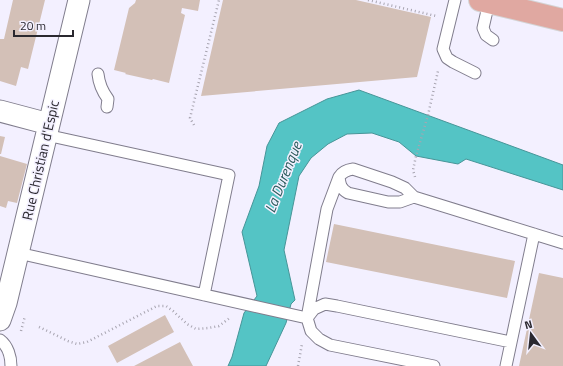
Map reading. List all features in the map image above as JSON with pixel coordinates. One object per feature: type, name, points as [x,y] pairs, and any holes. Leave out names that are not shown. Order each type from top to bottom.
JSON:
[{"type":"main road","points":[[484,1],[563,20]]},
{"type":"street","name":"Rue Christian d'Espic","points":[[0,320],[6,303],[79,0]]},
{"type":"street","points":[[0,111],[48,129]]},
{"type":"lane","points":[[455,0],[443,49],[447,58],[475,73]]},
{"type":"lane","points":[[484,1],[482,28],[486,35],[493,40]]},
{"type":"lane","points":[[98,74],[99,82],[108,99],[107,107]]},
{"type":"lane","points":[[48,129],[229,175],[204,295]]},
{"type":"lane","points":[[434,366],[330,345],[319,339],[311,331],[307,318],[327,209],[342,173],[346,170],[353,169],[392,182],[405,188],[414,197],[563,243]]},
{"type":"lane","points":[[339,178],[340,185],[343,190],[348,193],[388,202],[400,202],[414,197]]},
{"type":"lane","points":[[506,366],[534,234]]},
{"type":"lane","points":[[18,253],[307,318]]},
{"type":"lane","points":[[307,318],[314,309],[325,304],[512,342]]},
{"type":"lane","points":[[0,340],[7,348],[10,355],[11,366]]},
{"type":"path","points":[[194,125],[190,118],[219,0]]},
{"type":"path","points":[[368,0],[450,20]]},
{"type":"path","points":[[416,156],[428,115],[443,49]]},
{"type":"path","points":[[39,327],[77,344],[87,342],[157,306],[166,306],[187,324],[196,329],[208,328],[219,326],[230,318],[237,302]]},
{"type":"water","name":"La Durenque","points":[[359,90],[563,165],[563,190],[466,159],[458,164],[416,156],[399,142],[372,133],[347,134],[328,144],[311,158],[299,176],[284,250],[295,300],[291,304],[286,323],[266,366],[228,366],[232,357],[244,313],[257,296],[242,232],[259,186],[267,146],[279,123],[327,99]]},
{"type":"building","points":[[13,0],[45,0],[28,69],[21,67],[16,86],[0,81],[0,39],[4,39]]},
{"type":"building","points":[[136,0],[200,0],[198,11],[182,8],[181,13],[185,15],[169,83],[125,74],[126,73],[114,70],[129,8],[135,3]]},
{"type":"building","points":[[223,0],[356,0],[431,17],[417,77],[201,96]]},
{"type":"building","points":[[0,136],[5,137],[1,154],[0,154]]},
{"type":"building","points":[[0,156],[27,164],[17,203],[8,201],[6,208],[0,206]]},
{"type":"building","points":[[334,224],[515,261],[507,298],[326,262]]},
{"type":"building","points":[[539,273],[563,278],[563,366],[519,366]]},
{"type":"building","points":[[165,315],[174,332],[117,363],[108,346]]},
{"type":"building","points":[[180,342],[193,366],[134,366]]}]
